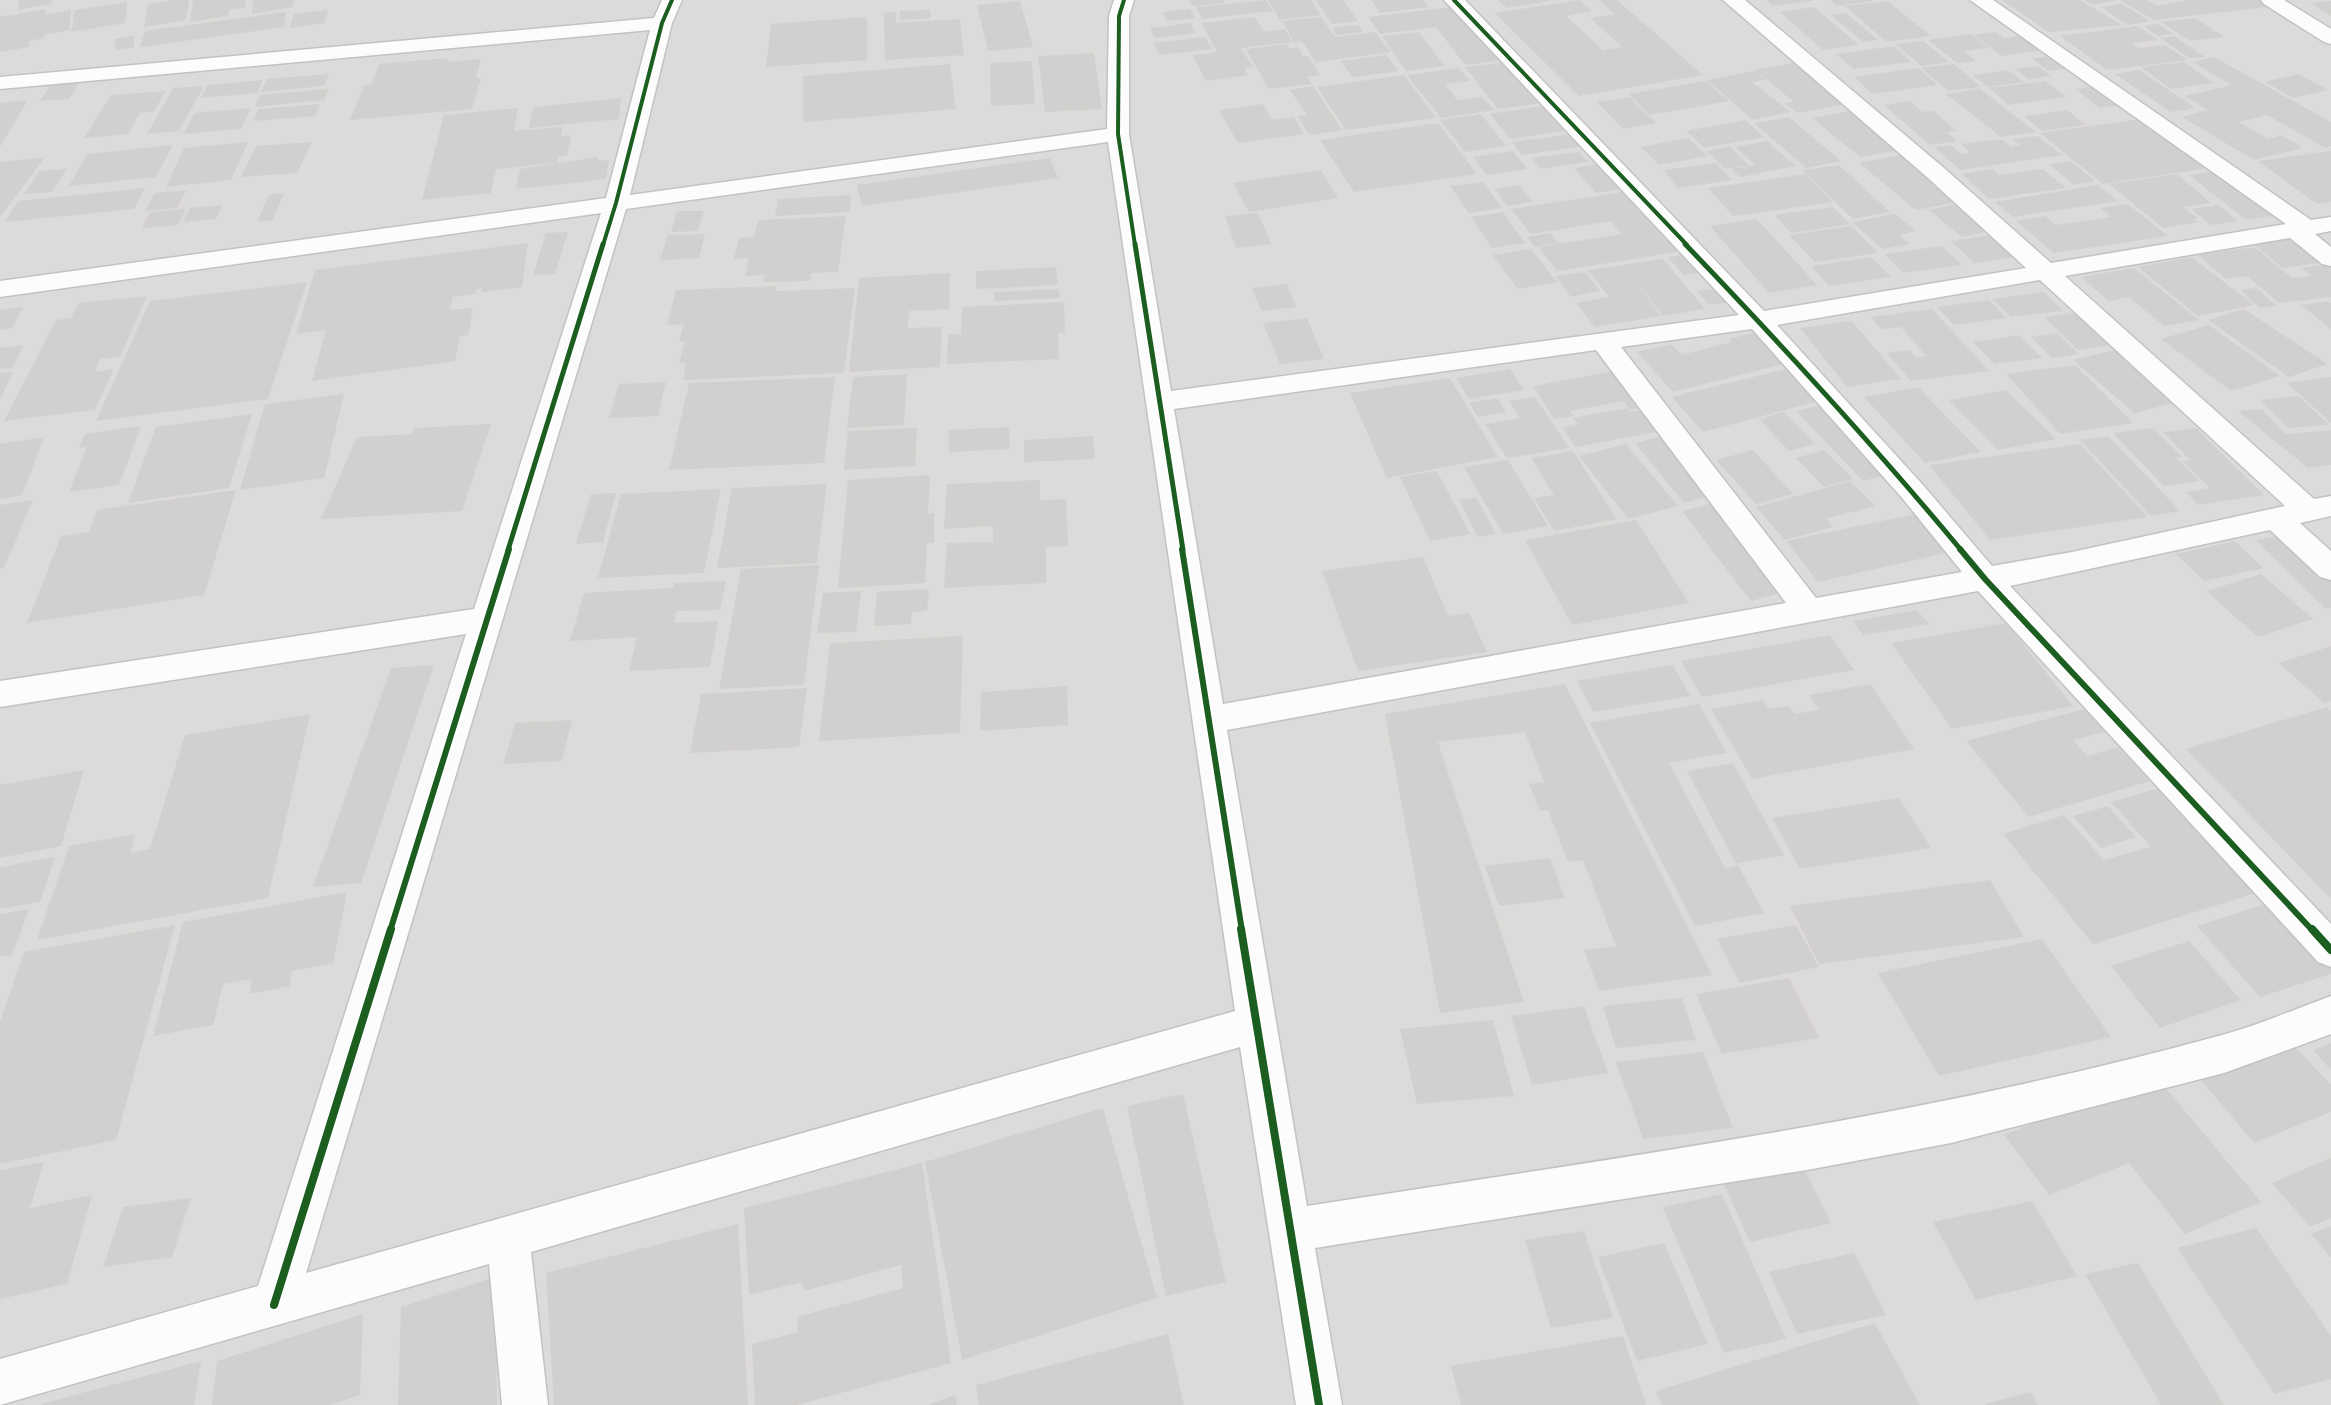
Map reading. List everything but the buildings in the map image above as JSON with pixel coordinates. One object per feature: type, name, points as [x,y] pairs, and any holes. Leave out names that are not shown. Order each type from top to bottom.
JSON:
[{"type":"street","points":[[1124,0],[1119,16],[1118,134],[1256,1024],[1319,1405]]},
{"type":"street","points":[[1454,0],[1757,320],[1913,492],[1984,579],[2331,950]]},
{"type":"street","points":[[1733,0],[1936,173],[2044,272],[2320,509]]},
{"type":"street","points":[[1980,0],[2311,227],[2331,259]]},
{"type":"street","points":[[2271,0],[2331,38]]},
{"type":"street","points":[[0,83],[667,12],[616,203],[274,1305]]},
{"type":"street","points":[[0,289],[1118,134]]},
{"type":"street","points":[[1159,402],[1757,320],[2311,227]]},
{"type":"street","points":[[1603,341],[1809,611]]},
{"type":"street","points":[[1208,720],[2072,563],[2320,509]]},
{"type":"street","points":[[2275,518],[2331,569]]},
{"type":"street","points":[[0,694],[486,620]]},
{"type":"street","points":[[1290,1230],[1795,1151],[1951,1122],[2224,1054],[2331,1015]]},
{"type":"street","points":[[0,1382],[1256,1024]]},
{"type":"street","points":[[508,1237],[525,1405]]},
{"type":"shaded area","points":[[0,0],[2331,0],[2331,1405],[0,1405]]},
{"type":"cycle path","points":[[274,1305],[616,203],[662,23],[672,0]]},
{"type":"cycle path","points":[[1124,0],[1119,16],[1118,134],[1256,1024],[1319,1405]]},
{"type":"cycle path","points":[[1454,0],[1778,341],[1913,492],[1985,579],[2331,950]]}]
